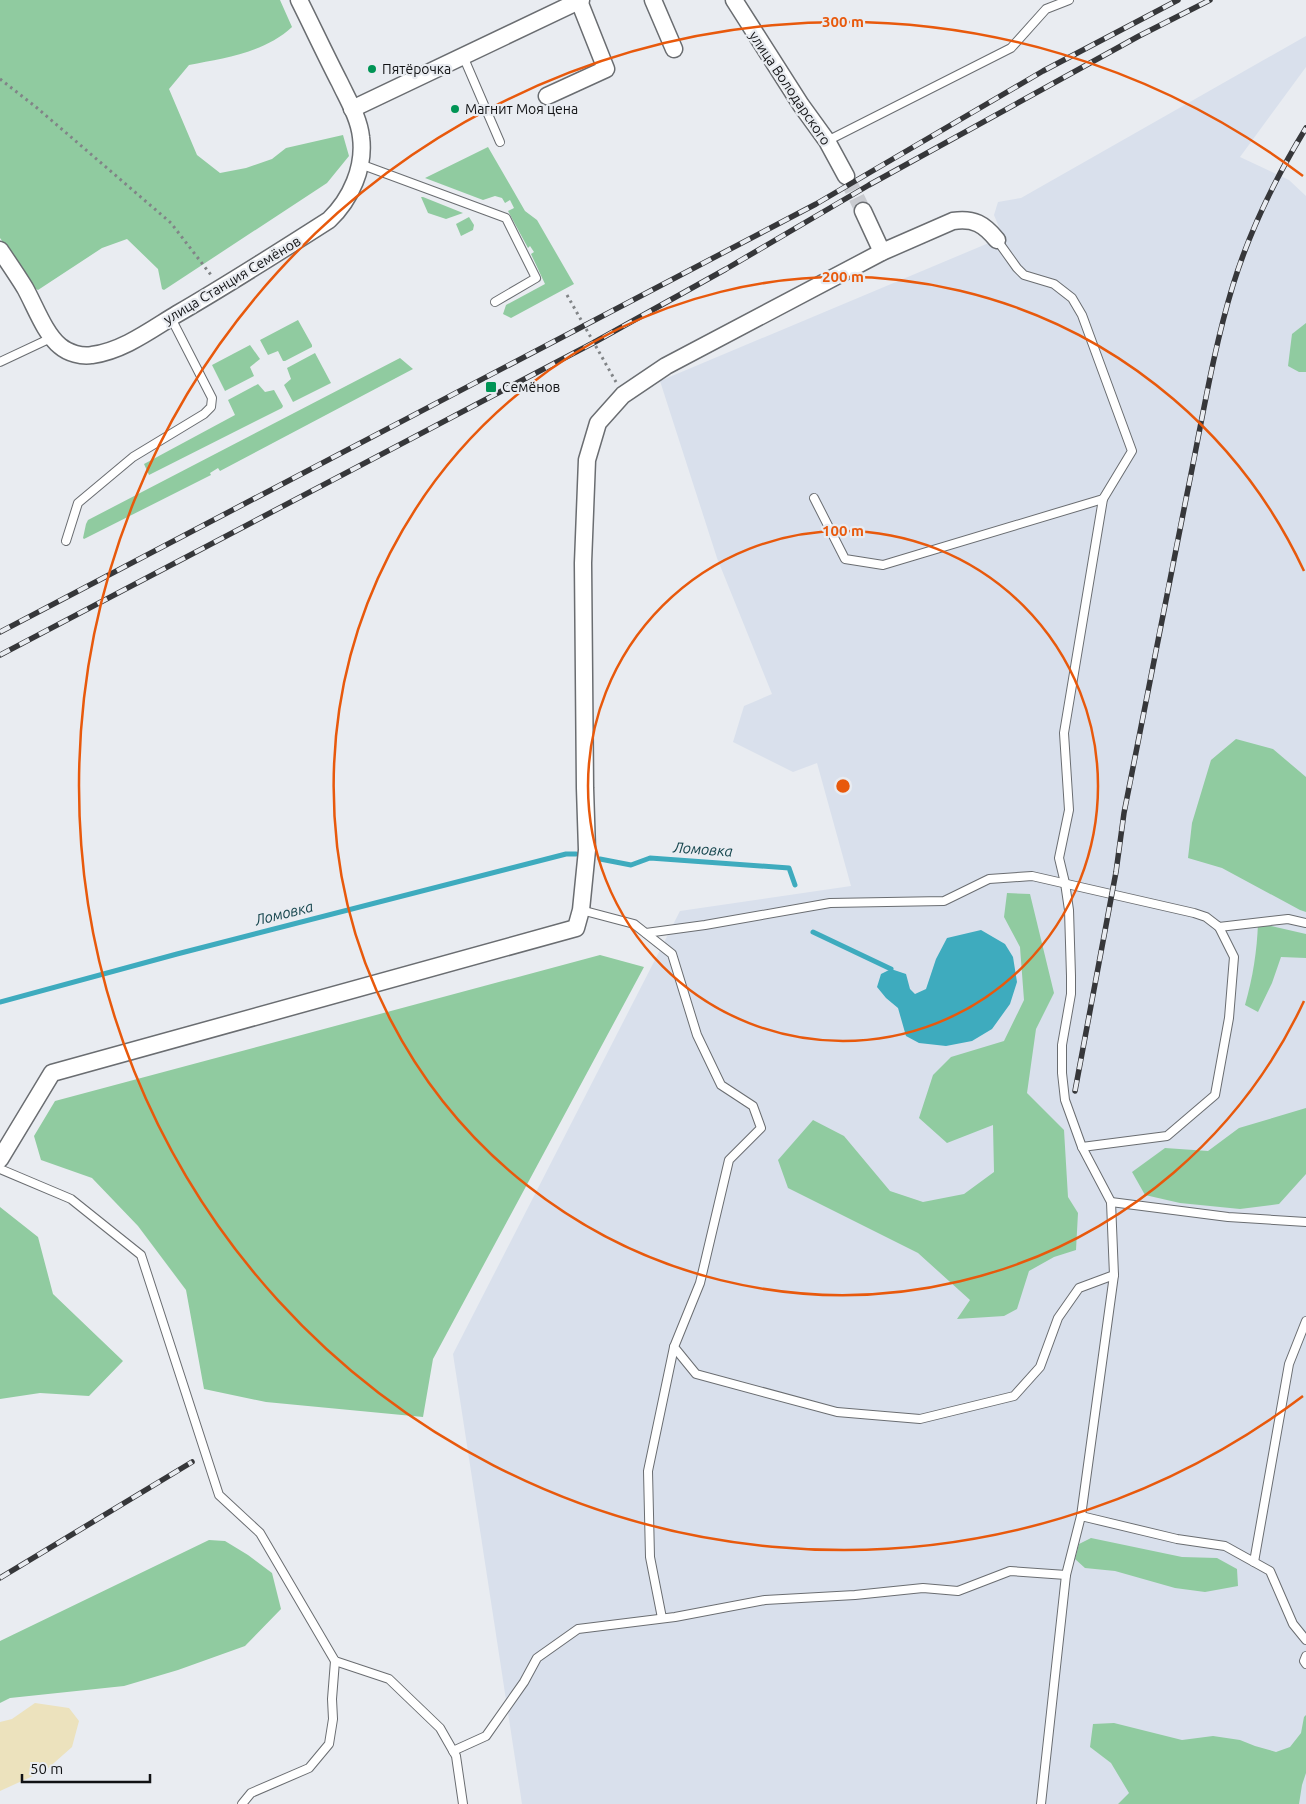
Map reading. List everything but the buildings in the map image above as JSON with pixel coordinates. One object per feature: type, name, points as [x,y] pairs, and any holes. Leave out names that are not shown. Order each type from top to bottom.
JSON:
[{"type":"street","points":[[299,0],[352,109],[580,1],[606,69],[547,96]]},
{"type":"street","points":[[653,0],[674,49]]},
{"type":"street","name":"улица Володарского","points":[[737,1],[801,105],[827,141],[846,176]]},
{"type":"street","name":"улица Станция Семёнов","points":[[51,338],[60,346],[86,356],[127,343],[222,288],[330,220],[349,197],[360,164],[362,138],[352,109]]},
{"type":"street","points":[[863,211],[882,252]]},
{"type":"street","points":[[0,1159],[52,1073],[576,928],[581,910],[587,850],[583,563],[587,460],[598,423],[623,395],[666,366],[882,252],[960,220],[978,223],[986,227],[997,240]]},
{"type":"street","points":[[0,250],[24,286],[51,338]]},
{"type":"lane","points":[[827,141],[1011,48],[1046,9],[1069,0]]},
{"type":"lane","points":[[463,56],[500,142]]},
{"type":"lane","points":[[360,164],[506,218],[536,278],[495,302]]},
{"type":"lane","points":[[997,240],[1024,275],[1054,284],[1072,298],[1082,315],[1132,451],[1103,499],[1064,733],[1069,810],[1059,858],[1069,910],[1071,976],[1062,1045],[1062,1073],[1065,1100],[1082,1147],[1110,1202],[1114,1275],[1081,1516],[1066,1575],[1041,1804]]},
{"type":"lane","points":[[66,541],[78,503],[134,457],[204,414],[211,407],[212,398],[171,318]]},
{"type":"lane","points":[[0,362],[51,338]]},
{"type":"lane","points":[[814,498],[845,559],[883,565],[1103,499]]},
{"type":"lane","points":[[646,933],[705,925],[830,903],[944,901],[989,879],[1032,876],[1206,917],[1219,927],[1234,958],[1229,1018],[1215,1095],[1167,1136],[1082,1147]]},
{"type":"lane","points":[[581,910],[634,924],[672,954],[696,1035],[721,1085],[753,1106],[761,1128],[729,1160],[700,1283],[674,1347],[648,1471],[650,1557],[662,1618]]},
{"type":"lane","points":[[1219,927],[1288,919],[1306,923]]},
{"type":"lane","points":[[0,1169],[71,1199],[140,1255],[219,1495],[260,1533],[335,1661],[332,1699],[333,1719],[329,1744],[309,1768],[251,1793],[242,1804]]},
{"type":"lane","points":[[1110,1202],[1228,1217],[1306,1222]]},
{"type":"lane","points":[[674,1347],[696,1374],[713,1380],[837,1412],[920,1419],[1014,1396],[1040,1367],[1058,1318],[1079,1288],[1114,1275]]},
{"type":"lane","points":[[1254,1562],[1289,1364],[1306,1321]]},
{"type":"lane","points":[[1081,1516],[1177,1539],[1225,1546],[1270,1571],[1294,1624],[1306,1640]]},
{"type":"lane","points":[[453,1751],[486,1736],[524,1682],[537,1658],[578,1629],[662,1618],[765,1600],[855,1595],[923,1588],[958,1591],[1010,1571],[1066,1575]]},
{"type":"lane","points":[[1306,1656],[1304,1661],[1306,1664]]},
{"type":"lane","points":[[335,1661],[389,1679],[440,1728],[456,1756],[463,1804]]},
{"type":"path","points":[[0,79],[36,107],[171,223],[222,288]]},
{"type":"path","points":[[567,295],[623,395]]},
{"type":"shaded area","points":[[1306,36],[1306,67],[1240,157],[1289,180],[1306,196],[1306,1804],[522,1804],[453,1354],[680,911],[851,886],[817,763],[793,772],[733,742],[744,706],[772,694],[717,558],[660,381],[1003,237],[994,215],[998,202],[1021,198]]},
{"type":"green space","points":[[0,0],[280,0],[292,27],[281,36],[256,49],[230,57],[189,65],[169,89],[197,155],[220,173],[246,168],[272,159],[286,148],[343,135],[349,156],[327,183],[164,290],[162,289],[158,269],[127,239],[102,248],[38,290],[29,285],[19,265],[0,238]]},
{"type":"green space","points":[[488,147],[525,211],[537,220],[574,284],[511,318],[503,314],[506,305],[545,284],[531,254],[534,252],[530,246],[528,248],[508,211],[514,208],[510,200],[505,203],[502,198],[495,196],[483,200],[425,178]]},
{"type":"green space","points":[[421,197],[463,213],[446,219],[428,213]]},
{"type":"green space","points":[[469,217],[474,225],[473,230],[461,236],[456,224]]},
{"type":"green space","points":[[298,320],[312,347],[285,361],[283,361],[278,351],[268,355],[260,340]]},
{"type":"green space","points":[[1306,323],[1306,372],[1299,372],[1288,366],[1292,334]]},
{"type":"green space","points":[[250,345],[260,359],[250,367],[254,376],[225,391],[212,365]]},
{"type":"green space","points":[[315,353],[331,383],[293,402],[284,385],[291,379],[287,368]]},
{"type":"green space","points":[[400,358],[413,369],[220,471],[218,468],[210,473],[211,475],[83,538],[88,520]]},
{"type":"green space","points":[[258,384],[265,392],[274,390],[283,406],[282,408],[149,475],[144,464],[235,415],[228,400]]},
{"type":"green space","points":[[1236,739],[1273,749],[1306,777],[1306,912],[1222,868],[1188,858],[1192,823],[1211,760]]},
{"type":"green space","points":[[1007,893],[1030,894],[1054,993],[1036,1029],[1027,1093],[1064,1130],[1068,1197],[1078,1213],[1076,1250],[1054,1257],[1029,1271],[1017,1309],[1004,1316],[957,1319],[970,1300],[918,1253],[788,1188],[778,1160],[813,1120],[844,1136],[890,1191],[923,1202],[964,1194],[994,1172],[993,1125],[947,1143],[919,1118],[933,1075],[951,1057],[1004,1041],[1024,1000],[1020,947],[1004,917]]},
{"type":"green space","points":[[1258,923],[1306,934],[1306,958],[1281,957],[1272,983],[1258,1012],[1245,1005],[1254,964]]},
{"type":"green space","points":[[600,955],[644,967],[433,1359],[423,1417],[266,1402],[204,1389],[186,1290],[138,1226],[92,1178],[41,1160],[34,1136],[55,1101]]},
{"type":"green space","points":[[1306,1108],[1306,1174],[1279,1204],[1240,1209],[1180,1203],[1145,1195],[1132,1172],[1165,1148],[1208,1151],[1239,1128]]},
{"type":"green space","points":[[0,1207],[38,1237],[53,1294],[123,1361],[89,1396],[40,1393],[0,1399]]},
{"type":"green space","points":[[1091,1538],[1182,1557],[1217,1558],[1237,1569],[1238,1586],[1205,1592],[1175,1588],[1115,1571],[1085,1568],[1075,1559],[1079,1544]]},
{"type":"green space","points":[[209,1540],[225,1541],[272,1573],[281,1609],[245,1646],[178,1670],[124,1686],[10,1698],[0,1703],[0,1641]]},
{"type":"green space","points":[[1306,1715],[1306,1773],[1299,1804],[1118,1804],[1129,1793],[1111,1763],[1090,1747],[1093,1724],[1114,1723],[1182,1740],[1213,1736],[1240,1740],[1276,1752],[1290,1747],[1301,1733]]},
{"type":"sand","points":[[35,1703],[69,1708],[79,1721],[72,1747],[46,1770],[0,1791],[0,1722],[12,1719]]},
{"type":"water","points":[[981,930],[1005,944],[1013,957],[1017,982],[1010,1004],[992,1029],[972,1041],[946,1046],[919,1043],[906,1036],[898,1008],[877,987],[881,974],[891,969],[906,974],[910,989],[915,994],[926,989],[936,959],[947,938]]},
{"type":"waterway","name":"Ломовка","points":[[0,1002],[177,954],[566,854],[576,854]]},
{"type":"waterway","name":"Ломовка","points":[[600,859],[631,865],[650,858],[789,868],[795,885]]},
{"type":"waterway","points":[[813,932],[891,969]]},
{"type":"tunnel","points":[[846,176],[863,211]]},
{"type":"railway","points":[[0,632],[816,204],[1043,71],[1178,0]]},
{"type":"railway","points":[[0,655],[593,343],[726,269],[869,185],[1139,36],[1210,0]]},
{"type":"railway","points":[[1075,1091],[1116,872],[1124,813],[1219,337],[1233,285],[1247,244],[1284,165],[1306,128]]},
{"type":"railway","points":[[0,1578],[192,1462]]},
{"type":"place","name":"Пятёрочка","points":[[372,69]]},
{"type":"place","name":"Магнит Моя цена","points":[[455,109]]},
{"type":"place","name":"Семёнов","points":[[491,387]]}]
